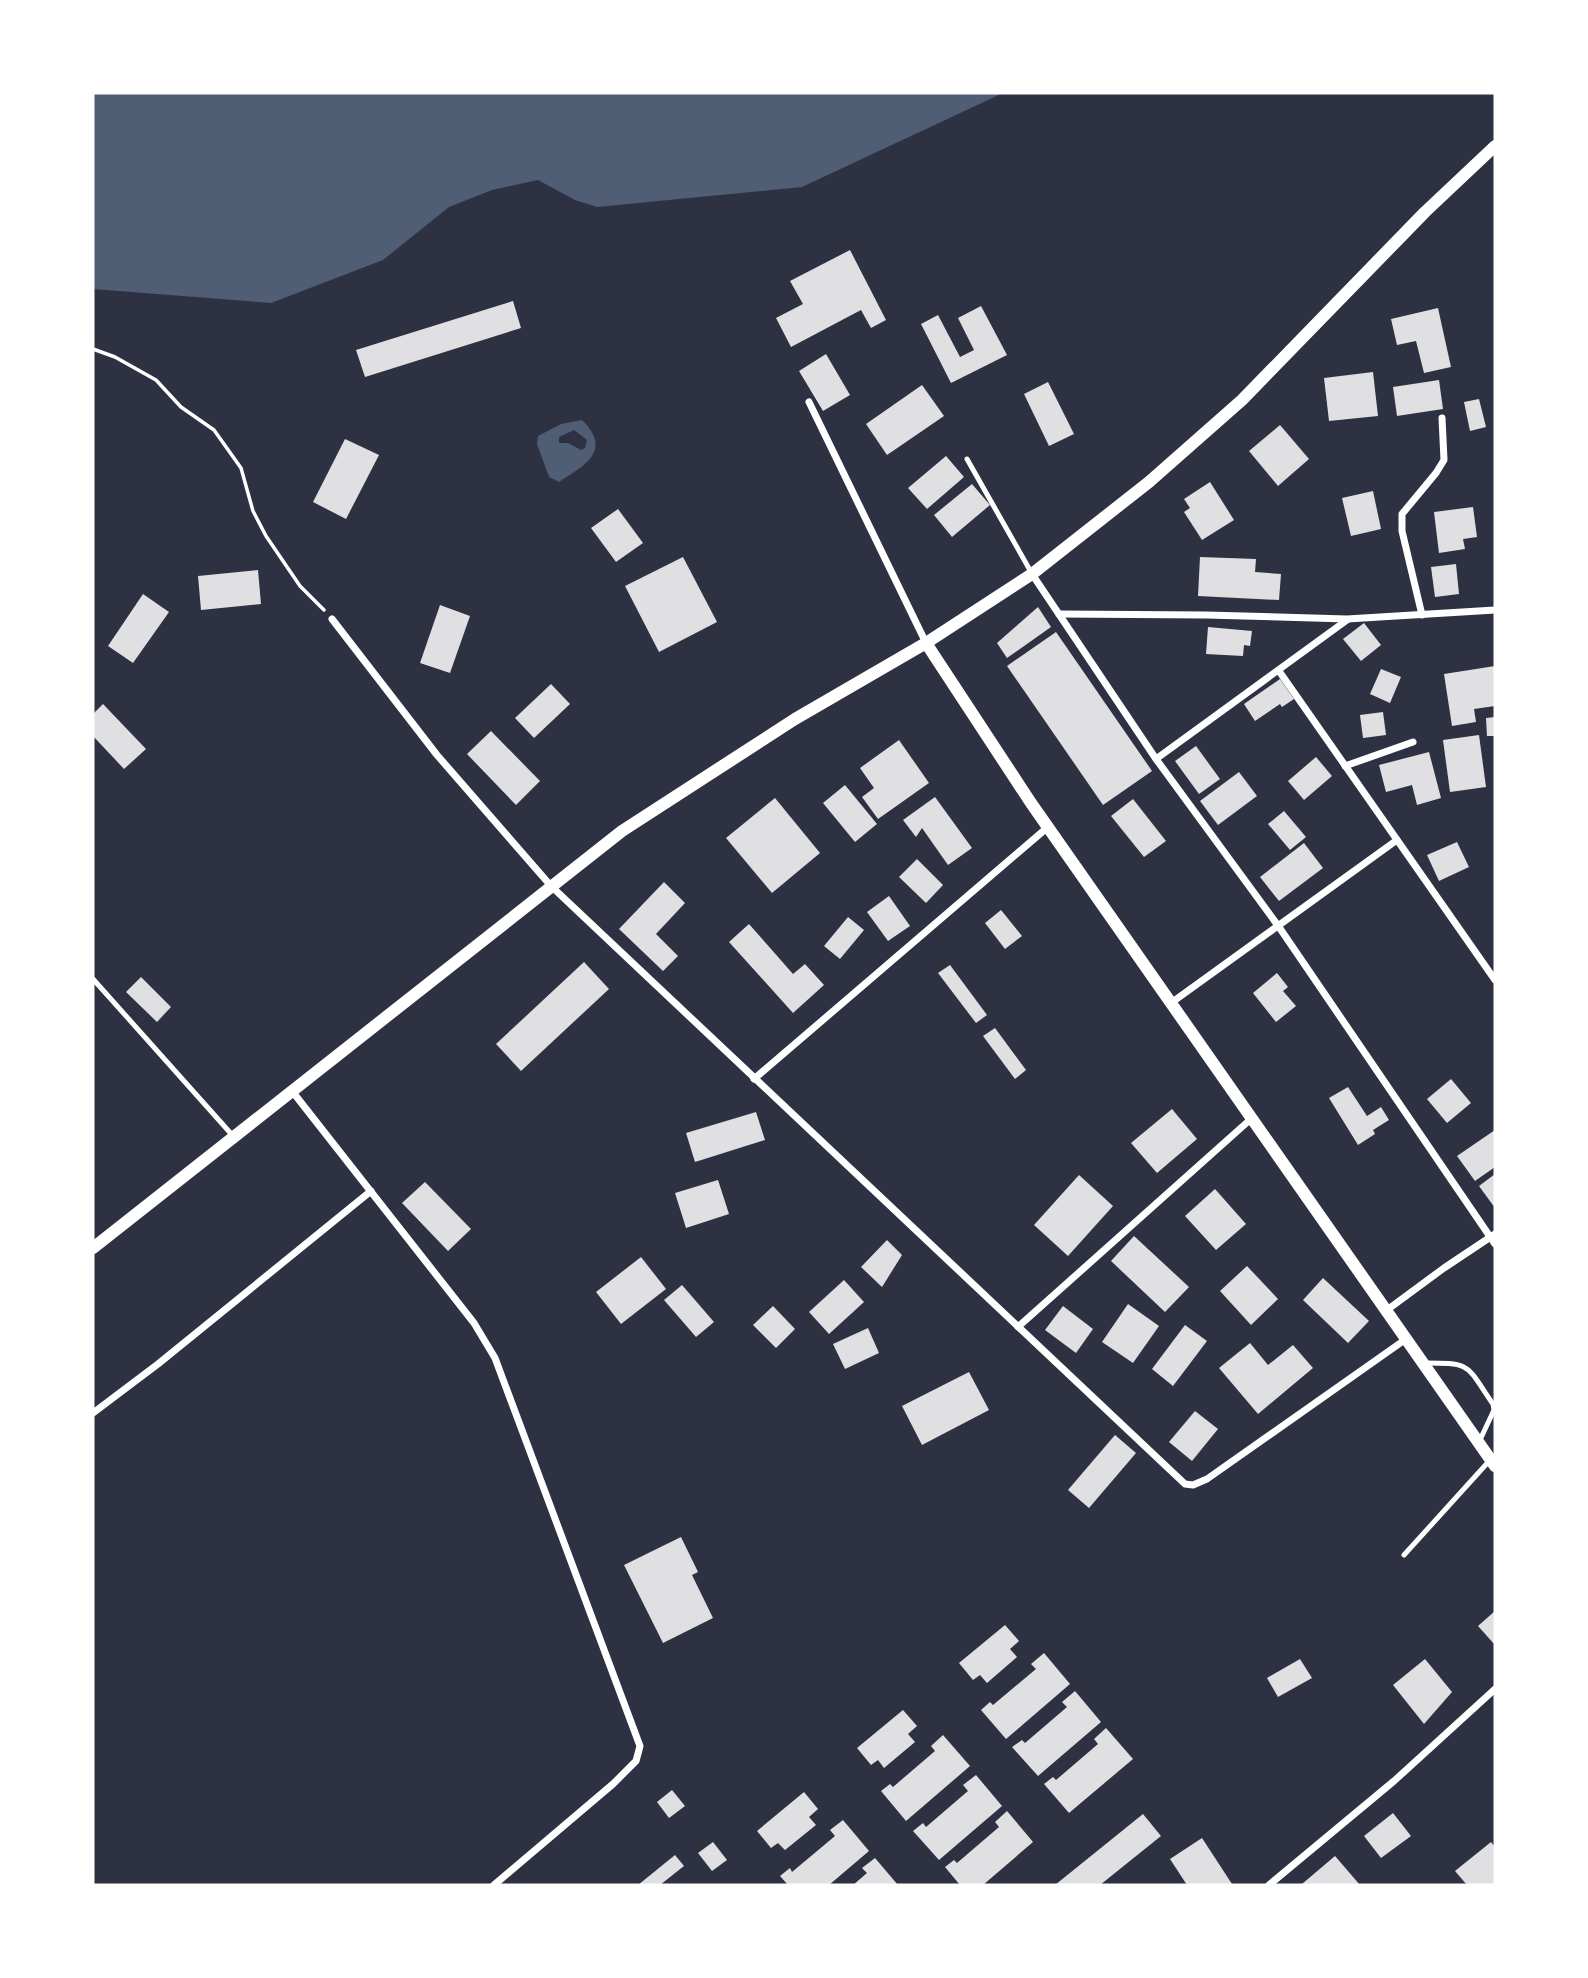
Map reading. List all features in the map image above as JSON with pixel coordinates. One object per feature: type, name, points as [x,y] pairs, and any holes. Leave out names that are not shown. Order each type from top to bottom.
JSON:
[{"type":"street","points":[[93,1248],[634,823],[795,719],[926,643],[1032,574],[1149,482],[1242,400],[1425,212],[1495,146]]},
{"type":"street","points":[[809,402],[926,643],[1048,827],[1479,1442],[1494,1459]]},
{"type":"street","points":[[1422,615],[1402,531],[1402,514],[1444,460],[1442,418]]},
{"type":"street","points":[[1032,574],[1156,759],[1279,927],[1494,1238],[1444,1268],[1387,1310]]},
{"type":"street","points":[[1059,614],[1347,620],[1495,610]]},
{"type":"street","points":[[332,618],[437,755],[551,886],[1185,1484],[1193,1485],[1208,1479],[1407,1338]]},
{"type":"street","points":[[1156,759],[1347,620]]},
{"type":"street","points":[[1279,671],[1495,981]]},
{"type":"street","points":[[1345,766],[1413,743]]},
{"type":"street","points":[[754,1079],[1048,827]]},
{"type":"street","points":[[1171,1003],[1397,840]]},
{"type":"street","points":[[292,1091],[474,1323],[495,1357],[640,1746],[636,1761],[613,1784],[494,1885]]},
{"type":"street","points":[[1018,1327],[1252,1118]]},
{"type":"street","points":[[93,1413],[158,1364],[371,1191]]},
{"type":"street","points":[[1269,1885],[1394,1781],[1495,1689]]},
{"type":"lane","points":[[967,459],[1032,574]]},
{"type":"lane","points":[[93,979],[234,1137]]},
{"type":"lane","points":[[1424,1363],[1458,1363],[1469,1368],[1493,1404],[1494,1410],[1479,1442]]},
{"type":"lane","points":[[1404,1555],[1494,1459]]},
{"type":"path","points":[[93,349],[115,357],[156,380],[181,407],[214,430],[241,468],[253,511],[266,536],[300,586],[332,618]]},
{"type":"water","points":[[93,93],[1003,93],[802,187],[597,207],[575,200],[538,180],[492,190],[449,207],[383,260],[271,303],[93,289]]},
{"type":"water","points":[[582,420],[591,431],[595,449],[586,463],[559,482],[549,477],[537,444],[538,436],[561,424]],"holes":[[[574,430],[587,440],[585,448],[581,450],[568,443],[559,443],[559,437]]]},
{"type":"building","points":[[850,250],[886,320],[871,328],[861,310],[791,347],[776,318],[803,304],[790,281]]},
{"type":"building","points":[[513,301],[521,328],[365,377],[356,350]]},
{"type":"building","points":[[981,306],[1007,355],[951,383],[921,324],[938,315],[960,357],[974,350],[958,318]]},
{"type":"building","points":[[1438,308],[1451,367],[1424,373],[1416,341],[1397,345],[1391,319]]},
{"type":"building","points":[[826,354],[850,395],[823,411],[799,371]]},
{"type":"building","points":[[1373,372],[1378,416],[1329,421],[1324,378]]},
{"type":"building","points":[[1439,380],[1443,409],[1397,416],[1393,387]]},
{"type":"building","points":[[1048,382],[1074,434],[1049,446],[1024,394]]},
{"type":"building","points":[[922,385],[944,416],[887,455],[866,424]]},
{"type":"building","points":[[1479,399],[1486,427],[1470,431],[1464,402]]},
{"type":"building","points":[[1280,425],[1309,459],[1278,486],[1249,451]]},
{"type":"building","points":[[345,439],[379,455],[346,519],[313,502]]},
{"type":"building","points":[[946,456],[964,477],[927,509],[908,488]]},
{"type":"building","points":[[1210,482],[1234,520],[1202,540],[1184,512],[1190,508],[1184,499]]},
{"type":"building","points":[[972,484],[990,505],[952,537],[934,515]]},
{"type":"building","points":[[1373,491],[1381,529],[1351,536],[1342,498]]},
{"type":"building","points":[[1473,507],[1477,537],[1463,539],[1465,549],[1439,553],[1434,512]]},
{"type":"building","points":[[618,509],[643,543],[616,562],[591,528]]},
{"type":"building","points":[[683,557],[717,622],[659,652],[625,586]]},
{"type":"building","points":[[1200,557],[1256,559],[1255,572],[1281,574],[1279,600],[1198,596]]},
{"type":"building","points":[[1456,564],[1459,594],[1435,597],[1431,567]]},
{"type":"building","points":[[258,570],[261,604],[201,610],[198,576]]},
{"type":"building","points":[[143,594],[169,612],[133,663],[108,646]]},
{"type":"building","points":[[440,605],[470,616],[450,673],[420,663]]},
{"type":"building","points":[[1038,607],[1051,627],[1007,658],[997,643]]},
{"type":"building","points":[[1364,623],[1381,645],[1361,661],[1343,639]]},
{"type":"building","points":[[1208,627],[1252,631],[1250,646],[1244,645],[1243,656],[1206,654]]},
{"type":"building","points":[[1056,632],[1152,771],[1103,805],[1007,666]]},
{"type":"building","points":[[1495,666],[1495,706],[1474,709],[1476,722],[1452,726],[1444,674]]},
{"type":"building","points":[[1381,669],[1401,677],[1390,703],[1370,694]]},
{"type":"building","points":[[1280,679],[1294,699],[1282,707],[1280,704],[1255,721],[1244,704]]},
{"type":"building","points":[[551,684],[570,704],[534,738],[515,718]]},
{"type":"building","points":[[103,704],[146,749],[124,769],[93,736],[93,714]]},
{"type":"building","points":[[1383,712],[1386,735],[1363,738],[1360,715]]},
{"type":"building","points":[[1495,717],[1495,736],[1487,736],[1486,718]]},
{"type":"building","points":[[491,731],[540,781],[516,805],[467,754]]},
{"type":"building","points":[[1479,735],[1486,787],[1450,792],[1443,740]]},
{"type":"building","points":[[899,740],[929,783],[878,819],[862,797],[874,788],[860,768]]},
{"type":"building","points":[[1196,746],[1220,779],[1199,794],[1175,761]]},
{"type":"building","points":[[1429,752],[1441,798],[1417,805],[1412,785],[1386,792],[1379,765]]},
{"type":"building","points":[[1316,757],[1332,776],[1304,800],[1288,781]]},
{"type":"building","points":[[1239,772],[1257,796],[1218,825],[1200,801]]},
{"type":"building","points":[[845,785],[877,824],[855,842],[823,803]]},
{"type":"building","points":[[935,797],[972,848],[948,865],[922,828],[916,837],[903,820]]},
{"type":"building","points":[[775,798],[820,853],[772,893],[726,838]]},
{"type":"building","points":[[1133,799],[1166,841],[1144,857],[1111,816]]},
{"type":"building","points":[[1284,811],[1306,837],[1290,850],[1268,824]]},
{"type":"building","points":[[1457,842],[1469,867],[1439,881],[1427,855]]},
{"type":"building","points":[[1304,843],[1323,868],[1279,901],[1260,877]]},
{"type":"building","points":[[917,859],[943,885],[926,903],[899,877]]},
{"type":"building","points":[[664,882],[685,903],[656,934],[678,956],[663,971],[619,929]]},
{"type":"building","points":[[889,896],[910,926],[888,941],[867,912]]},
{"type":"building","points":[[1001,910],[1022,936],[1005,949],[985,923]]},
{"type":"building","points":[[848,917],[864,930],[840,959],[824,946]]},
{"type":"building","points":[[749,924],[793,974],[805,964],[824,985],[793,1013],[729,942]]},
{"type":"building","points":[[584,962],[609,989],[521,1071],[496,1044]]},
{"type":"building","points":[[950,965],[987,1015],[976,1023],[938,973]]},
{"type":"building","points":[[1277,973],[1288,987],[1283,991],[1296,1006],[1276,1022],[1253,993]]},
{"type":"building","points":[[141,977],[171,1007],[157,1022],[126,992]]},
{"type":"building","points":[[995,1028],[1026,1070],[1015,1079],[983,1036]]},
{"type":"building","points":[[1451,1079],[1471,1103],[1447,1123],[1427,1099]]},
{"type":"building","points":[[1348,1087],[1367,1116],[1381,1107],[1389,1120],[1373,1130],[1375,1134],[1358,1145],[1329,1098]]},
{"type":"building","points":[[1172,1109],[1197,1139],[1157,1173],[1131,1143]]},
{"type":"building","points":[[756,1112],[765,1140],[695,1162],[686,1133]]},
{"type":"building","points":[[1495,1130],[1495,1167],[1475,1181],[1457,1156]]},
{"type":"building","points":[[1495,1174],[1495,1208],[1479,1186]]},
{"type":"building","points":[[1079,1175],[1113,1206],[1068,1256],[1034,1225]]},
{"type":"building","points":[[718,1180],[729,1214],[686,1228],[675,1193]]},
{"type":"building","points":[[425,1182],[471,1229],[448,1251],[402,1203]]},
{"type":"building","points":[[1215,1189],[1246,1224],[1216,1250],[1185,1216]]},
{"type":"building","points":[[1134,1236],[1189,1287],[1165,1312],[1111,1261]]},
{"type":"building","points":[[887,1240],[902,1255],[882,1287],[861,1267]]},
{"type":"building","points":[[641,1257],[666,1289],[621,1324],[596,1292]]},
{"type":"building","points":[[1247,1266],[1278,1299],[1251,1325],[1220,1291]]},
{"type":"building","points":[[1323,1278],[1369,1321],[1348,1343],[1303,1300]]},
{"type":"building","points":[[844,1280],[864,1302],[829,1334],[809,1312]]},
{"type":"building","points":[[682,1285],[714,1322],[696,1337],[664,1300]]},
{"type":"building","points":[[1128,1304],[1159,1326],[1133,1363],[1102,1342]]},
{"type":"building","points":[[773,1306],[795,1329],[776,1348],[753,1325]]},
{"type":"building","points":[[1063,1306],[1093,1329],[1076,1353],[1045,1330]]},
{"type":"building","points":[[1185,1325],[1207,1341],[1173,1386],[1152,1369]]},
{"type":"building","points":[[868,1328],[879,1353],[845,1369],[833,1344]]},
{"type":"building","points":[[1250,1343],[1268,1365],[1293,1345],[1313,1368],[1258,1414],[1219,1368]]},
{"type":"building","points":[[969,1372],[989,1410],[922,1445],[902,1406]]},
{"type":"building","points":[[1195,1411],[1218,1429],[1192,1461],[1169,1442]]},
{"type":"building","points":[[1115,1435],[1136,1453],[1089,1508],[1068,1490]]},
{"type":"building","points":[[681,1537],[698,1572],[692,1575],[713,1618],[663,1643],[624,1565]]},
{"type":"building","points":[[1495,1611],[1495,1645],[1478,1626]]},
{"type":"building","points":[[1005,1625],[1019,1641],[1010,1649],[1017,1657],[987,1683],[980,1675],[973,1680],[959,1663]]},
{"type":"building","points":[[1044,1653],[1070,1684],[1006,1739],[981,1710],[990,1702],[993,1705],[1036,1669],[1031,1664]]},
{"type":"building","points":[[1300,1659],[1312,1678],[1278,1697],[1267,1678]]},
{"type":"building","points":[[1425,1659],[1452,1692],[1424,1724],[1393,1685]]},
{"type":"building","points":[[1075,1691],[1101,1722],[1038,1776],[1012,1747],[1022,1740],[1025,1743],[1067,1707],[1062,1702]]},
{"type":"building","points":[[903,1710],[917,1726],[908,1734],[915,1742],[884,1768],[878,1760],[871,1765],[857,1748]]},
{"type":"building","points":[[1106,1728],[1133,1759],[1069,1813],[1044,1784],[1053,1777],[1056,1780],[1098,1744],[1094,1739]]},
{"type":"building","points":[[943,1735],[970,1766],[906,1821],[881,1791],[890,1784],[893,1787],[935,1751],[931,1746]]},
{"type":"building","points":[[976,1775],[1002,1806],[939,1860],[913,1831],[923,1823],[926,1827],[968,1791],[963,1785]]},
{"type":"building","points":[[672,1790],[685,1806],[669,1818],[657,1802]]},
{"type":"building","points":[[804,1792],[818,1809],[809,1817],[816,1825],[785,1850],[778,1843],[771,1848],[757,1831]]},
{"type":"building","points":[[1007,1811],[1033,1842],[983,1885],[960,1885],[945,1867],[954,1860],[957,1863],[999,1827],[995,1822]]},
{"type":"building","points":[[1393,1813],[1411,1836],[1381,1858],[1364,1836]]},
{"type":"building","points":[[1143,1814],[1161,1836],[1100,1885],[1055,1885]]},
{"type":"building","points":[[843,1820],[869,1851],[829,1885],[788,1885],[780,1876],[790,1868],[792,1872],[835,1836],[830,1830]]},
{"type":"building","points":[[1202,1838],[1232,1884],[1187,1885],[1170,1859]]},
{"type":"building","points":[[713,1842],[727,1860],[712,1871],[698,1853]]},
{"type":"building","points":[[1491,1842],[1495,1847],[1495,1885],[1467,1885],[1455,1871]]},
{"type":"building","points":[[675,1855],[684,1866],[660,1885],[638,1885]]},
{"type":"building","points":[[1335,1856],[1360,1885],[1302,1884]]},
{"type":"building","points":[[875,1858],[898,1885],[853,1885],[867,1873],[862,1868]]}]
